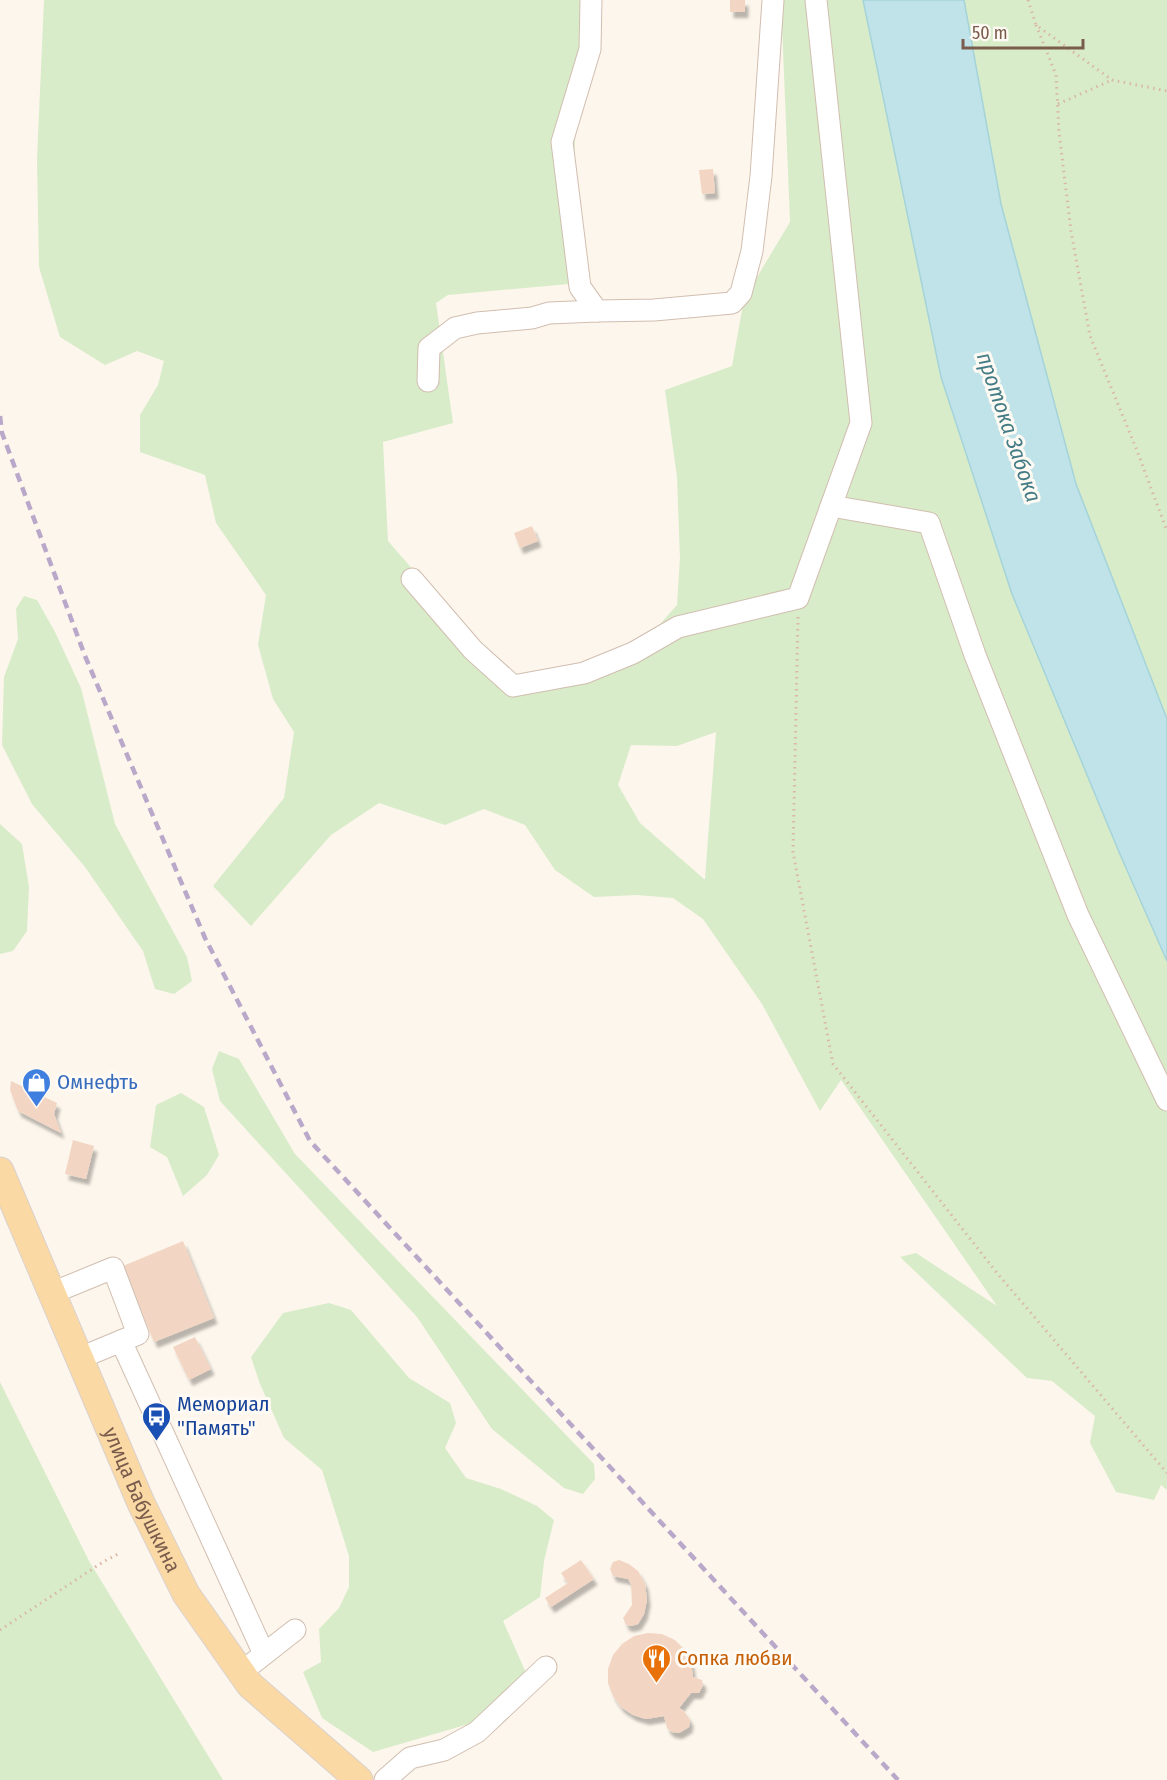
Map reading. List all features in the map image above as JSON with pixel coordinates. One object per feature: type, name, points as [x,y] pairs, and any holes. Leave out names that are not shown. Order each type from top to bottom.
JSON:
[{"type":"main road","name":"улица Бабушкина","points":[[0,1171],[141,1503],[172,1568],[202,1618],[250,1685],[359,1780]]},
{"type":"street","points":[[591,0],[590,49],[562,142],[580,287],[597,311]]},
{"type":"street","points":[[428,381],[429,348],[454,328],[477,323],[532,318],[549,312],[654,310],[732,303],[741,293],[752,251],[761,176],[772,0]]},
{"type":"street","points":[[412,579],[473,650],[513,686],[584,673],[633,653],[678,627],[798,597],[861,423],[816,0]]},
{"type":"street","points":[[831,506],[928,523],[975,655],[1078,915],[1167,1100]]},
{"type":"street","points":[[52,1293],[113,1268],[138,1334],[80,1358]]},
{"type":"street","points":[[121,1341],[264,1654]]},
{"type":"street","points":[[241,1672],[295,1630]]},
{"type":"street","points":[[385,1780],[410,1758],[444,1750],[477,1732],[546,1667]]},
{"type":"path","points":[[1028,0],[1056,75],[1059,132],[1071,231],[1090,336],[1167,531]]},
{"type":"path","points":[[1036,25],[1112,80],[1167,91]]},
{"type":"path","points":[[1058,104],[1112,80]]},
{"type":"path","points":[[798,597],[793,852],[833,1064],[997,1273],[1167,1473]]},
{"type":"path","points":[[0,1630],[118,1554]]},
{"type":"green space","points":[[44,0],[581,0],[569,284],[448,295],[436,303],[453,423],[383,442],[388,541],[508,679],[612,660],[654,631],[677,605],[680,558],[677,477],[665,390],[732,366],[744,299],[790,222],[781,0],[863,0],[941,377],[1012,594],[1119,852],[1167,961],[1167,1490],[1161,1485],[1154,1500],[1116,1492],[1090,1443],[1095,1416],[1052,1381],[1027,1378],[900,1257],[916,1253],[997,1306],[841,1080],[820,1111],[762,1004],[703,919],[673,898],[637,895],[594,897],[555,870],[525,825],[484,809],[445,825],[379,803],[331,835],[251,926],[213,886],[284,798],[294,732],[273,699],[258,645],[266,595],[216,523],[205,475],[140,452],[140,415],[158,385],[164,361],[137,351],[105,365],[60,337],[39,267],[37,159]],"holes":[[[716,732],[705,879],[640,823],[618,785],[631,745],[677,746]]]},
{"type":"green space","points":[[964,0],[1167,0],[1167,719],[1076,484],[1001,204]]},
{"type":"green space","points":[[24,596],[37,600],[81,688],[115,824],[187,957],[192,981],[174,994],[155,989],[143,951],[85,867],[32,804],[2,745],[4,677],[18,639],[16,609]]},
{"type":"green space","points":[[0,824],[22,844],[29,887],[27,931],[13,951],[0,954]]},
{"type":"green space","points":[[219,1051],[239,1059],[295,1154],[594,1464],[595,1479],[583,1494],[564,1488],[492,1429],[417,1317],[220,1101],[212,1069]]},
{"type":"green space","points":[[181,1093],[204,1107],[219,1155],[207,1175],[183,1196],[167,1157],[150,1147],[156,1105]]},
{"type":"green space","points":[[329,1303],[351,1310],[409,1378],[450,1403],[456,1423],[445,1448],[466,1478],[501,1489],[537,1506],[554,1520],[544,1561],[540,1597],[503,1621],[527,1675],[472,1723],[373,1752],[322,1718],[303,1672],[321,1662],[319,1629],[339,1608],[349,1587],[349,1556],[322,1470],[284,1438],[260,1384],[251,1357],[283,1313]]},
{"type":"green space","points":[[0,1382],[89,1561],[223,1780],[0,1780]]},
{"type":"water","name":"протока Забока","points":[[863,0],[964,0],[1001,204],[1076,484],[1167,719],[1167,961],[1119,852],[1012,594],[941,377]]},
{"type":"building","points":[[730,0],[745,0],[745,12],[730,12]]},
{"type":"building","points":[[713,169],[715,193],[702,194],[699,170]]},
{"type":"building","points":[[532,526],[538,541],[520,548],[514,533]]},
{"type":"building","name":"Омнефть","points":[[11,1081],[57,1103],[54,1114],[61,1133],[18,1111],[10,1090]]},
{"type":"building","points":[[73,1140],[94,1146],[86,1179],[65,1174]]},
{"type":"building","points":[[183,1241],[214,1318],[154,1342],[123,1266]]},
{"type":"building","points":[[195,1337],[211,1369],[189,1380],[173,1347]]},
{"type":"building","points":[[581,1560],[594,1579],[551,1607],[545,1598],[568,1583],[561,1573]]},
{"type":"building","points":[[619,1560],[638,1571],[645,1584],[647,1600],[644,1614],[638,1624],[631,1626],[626,1625],[623,1618],[632,1605],[631,1584],[628,1579],[613,1576],[610,1569],[613,1562]]},
{"type":"building","name":"Сопка любви","points":[[648,1633],[662,1634],[675,1640],[685,1650],[691,1663],[693,1677],[702,1680],[703,1685],[699,1693],[691,1693],[679,1708],[690,1720],[689,1727],[679,1733],[667,1728],[664,1716],[646,1719],[633,1715],[621,1707],[608,1683],[608,1669],[613,1655],[622,1644],[634,1636]]},
{"type":"railway","points":[[0,416],[2,433],[85,656],[205,938],[310,1141],[898,1780]]},
{"type":"place","name":"Омнефть","points":[[36,1108]]},
{"type":"place","name":"Мемориал \"Память\"","points":[[156,1442]]},
{"type":"place","name":"Сопка любви","points":[[656,1684]]}]
